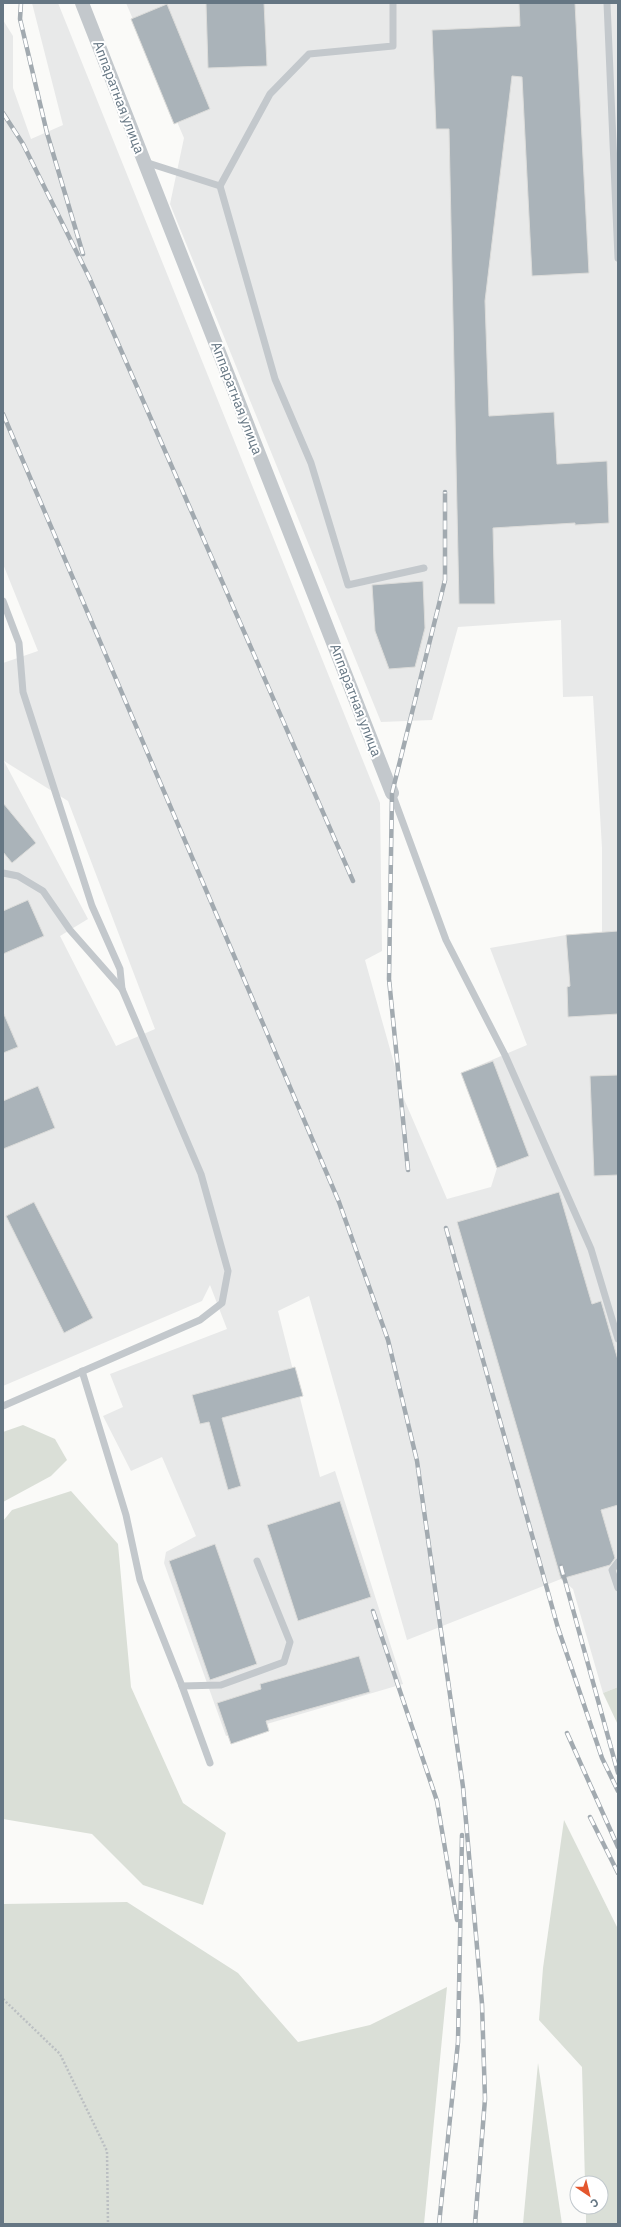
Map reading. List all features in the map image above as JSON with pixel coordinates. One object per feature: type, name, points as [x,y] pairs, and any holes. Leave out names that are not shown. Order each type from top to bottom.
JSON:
[{"type":"street","name":"Аппаратная улица","points":[[82,3],[392,793]]},
{"type":"lane","points":[[393,3],[393,46],[309,54],[270,94],[220,186],[275,379],[311,463],[348,586],[424,568]]},
{"type":"lane","points":[[607,3],[614,82],[618,258]]},
{"type":"lane","points":[[145,162],[220,186]]},
{"type":"lane","points":[[3,601],[19,643],[23,692],[92,906],[120,969],[122,989],[202,1174],[228,1271],[222,1303],[200,1320],[3,1406]]},
{"type":"lane","points":[[392,793],[446,940],[505,1055],[591,1249],[618,1339]]},
{"type":"lane","points":[[3,873],[18,876],[43,891],[70,930],[122,989]]},
{"type":"lane","points":[[82,1371],[126,1515],[140,1580],[182,1686],[210,1763]]},
{"type":"lane","points":[[182,1686],[221,1685],[284,1662],[290,1642],[258,1561]]},
{"type":"lane","points":[[618,1562],[612,1570],[618,1588]]},
{"type":"path","points":[[3,1999],[60,2054],[107,2151],[108,2224]]},
{"type":"shaded area","points":[[32,3],[58,3],[380,803],[382,951],[365,960],[404,1099],[447,1199],[491,1187],[497,1168],[461,1073],[527,1045],[490,948],[566,935],[602,932],[602,848],[593,696],[563,697],[561,620],[458,627],[432,720],[381,722],[170,204],[184,138],[126,3],[618,3],[618,1687],[603,1693],[573,1589],[561,1579],[407,1640],[309,1296],[278,1311],[320,1477],[335,1471],[403,1684],[226,1736],[164,1563],[166,1552],[196,1536],[162,1457],[131,1471],[103,1416],[123,1407],[110,1374],[227,1329],[210,1285],[202,1301],[3,1386],[3,663],[38,651],[3,564],[3,20],[13,36],[13,88],[31,139],[63,125]],"holes":[[[4,761],[68,801],[155,1029],[116,1046],[60,936],[88,919]]]},
{"type":"shaded area","points":[[23,1425],[55,1439],[67,1460],[51,1476],[3,1502],[3,1432]]},
{"type":"shaded area","points":[[71,1491],[118,1544],[131,1687],[183,1803],[226,1833],[203,1905],[143,1885],[92,1834],[3,1819],[3,1521],[12,1510]]},
{"type":"shaded area","points":[[618,1687],[618,1725],[603,1693]]},
{"type":"shaded area","points":[[564,1820],[618,1929],[618,2224],[586,2224],[586,2215],[609,2215],[609,2175],[585,2175],[582,2067],[539,2020],[543,1968]]},
{"type":"shaded area","points":[[127,1902],[238,1973],[298,2042],[370,2025],[447,1987],[424,2224],[3,2224],[3,1904]]},
{"type":"shaded area","points":[[538,2063],[562,2224],[523,2224]]},
{"type":"building","points":[[206,3],[264,3],[267,66],[208,68]]},
{"type":"building","points":[[519,3],[575,3],[589,273],[532,276],[522,77],[512,76],[485,301],[489,416],[554,412],[557,464],[607,461],[609,523],[575,525],[575,523],[493,528],[495,604],[459,604],[449,129],[436,129],[432,30],[520,26]]},
{"type":"building","points":[[167,4],[210,109],[174,124],[131,19]]},
{"type":"building","points":[[423,581],[425,628],[415,667],[389,669],[375,631],[372,585]]},
{"type":"building","points":[[3,803],[36,843],[12,863],[3,852]]},
{"type":"building","points":[[28,900],[44,936],[3,954],[3,911]]},
{"type":"building","points":[[618,931],[618,1014],[568,1017],[567,987],[570,986],[566,935]]},
{"type":"building","points":[[3,1012],[18,1047],[3,1053]]},
{"type":"building","points":[[493,1061],[529,1156],[497,1168],[461,1073]]},
{"type":"building","points":[[618,1075],[618,1175],[594,1176],[590,1076]]},
{"type":"building","points":[[38,1086],[55,1128],[3,1149],[3,1101]]},
{"type":"building","points":[[559,1192],[592,1304],[601,1301],[618,1360],[618,1505],[601,1510],[615,1558],[610,1565],[561,1579],[457,1222]]},
{"type":"building","points":[[34,1202],[93,1318],[64,1333],[6,1216]]},
{"type":"building","points":[[295,1367],[303,1396],[222,1418],[241,1486],[228,1490],[209,1422],[200,1424],[192,1395]]},
{"type":"building","points":[[340,1501],[371,1597],[298,1621],[267,1525]]},
{"type":"building","points":[[215,1544],[257,1664],[210,1680],[169,1561]]},
{"type":"building","points":[[359,1656],[370,1692],[266,1721],[269,1731],[231,1744],[217,1703],[261,1689],[260,1684]]},
{"type":"railway","points":[[21,3],[20,19],[47,133],[83,254]]},
{"type":"railway","points":[[3,113],[23,144],[89,277],[353,881]]},
{"type":"railway","points":[[3,414],[339,1202],[388,1340],[417,1461],[463,1787],[482,2004],[485,2099],[475,2224]]},
{"type":"railway","points":[[408,1170],[389,979],[392,793],[445,580],[445,492]]},
{"type":"railway","points":[[446,1228],[558,1628],[602,1758],[618,1791]]},
{"type":"railway","points":[[561,1566],[618,1773]]},
{"type":"railway","points":[[373,1611],[437,1801],[457,1920]]},
{"type":"railway","points":[[567,1733],[618,1847]]},
{"type":"railway","points":[[590,1817],[618,1873]]},
{"type":"railway","points":[[439,2224],[458,2042],[462,1835]]}]
